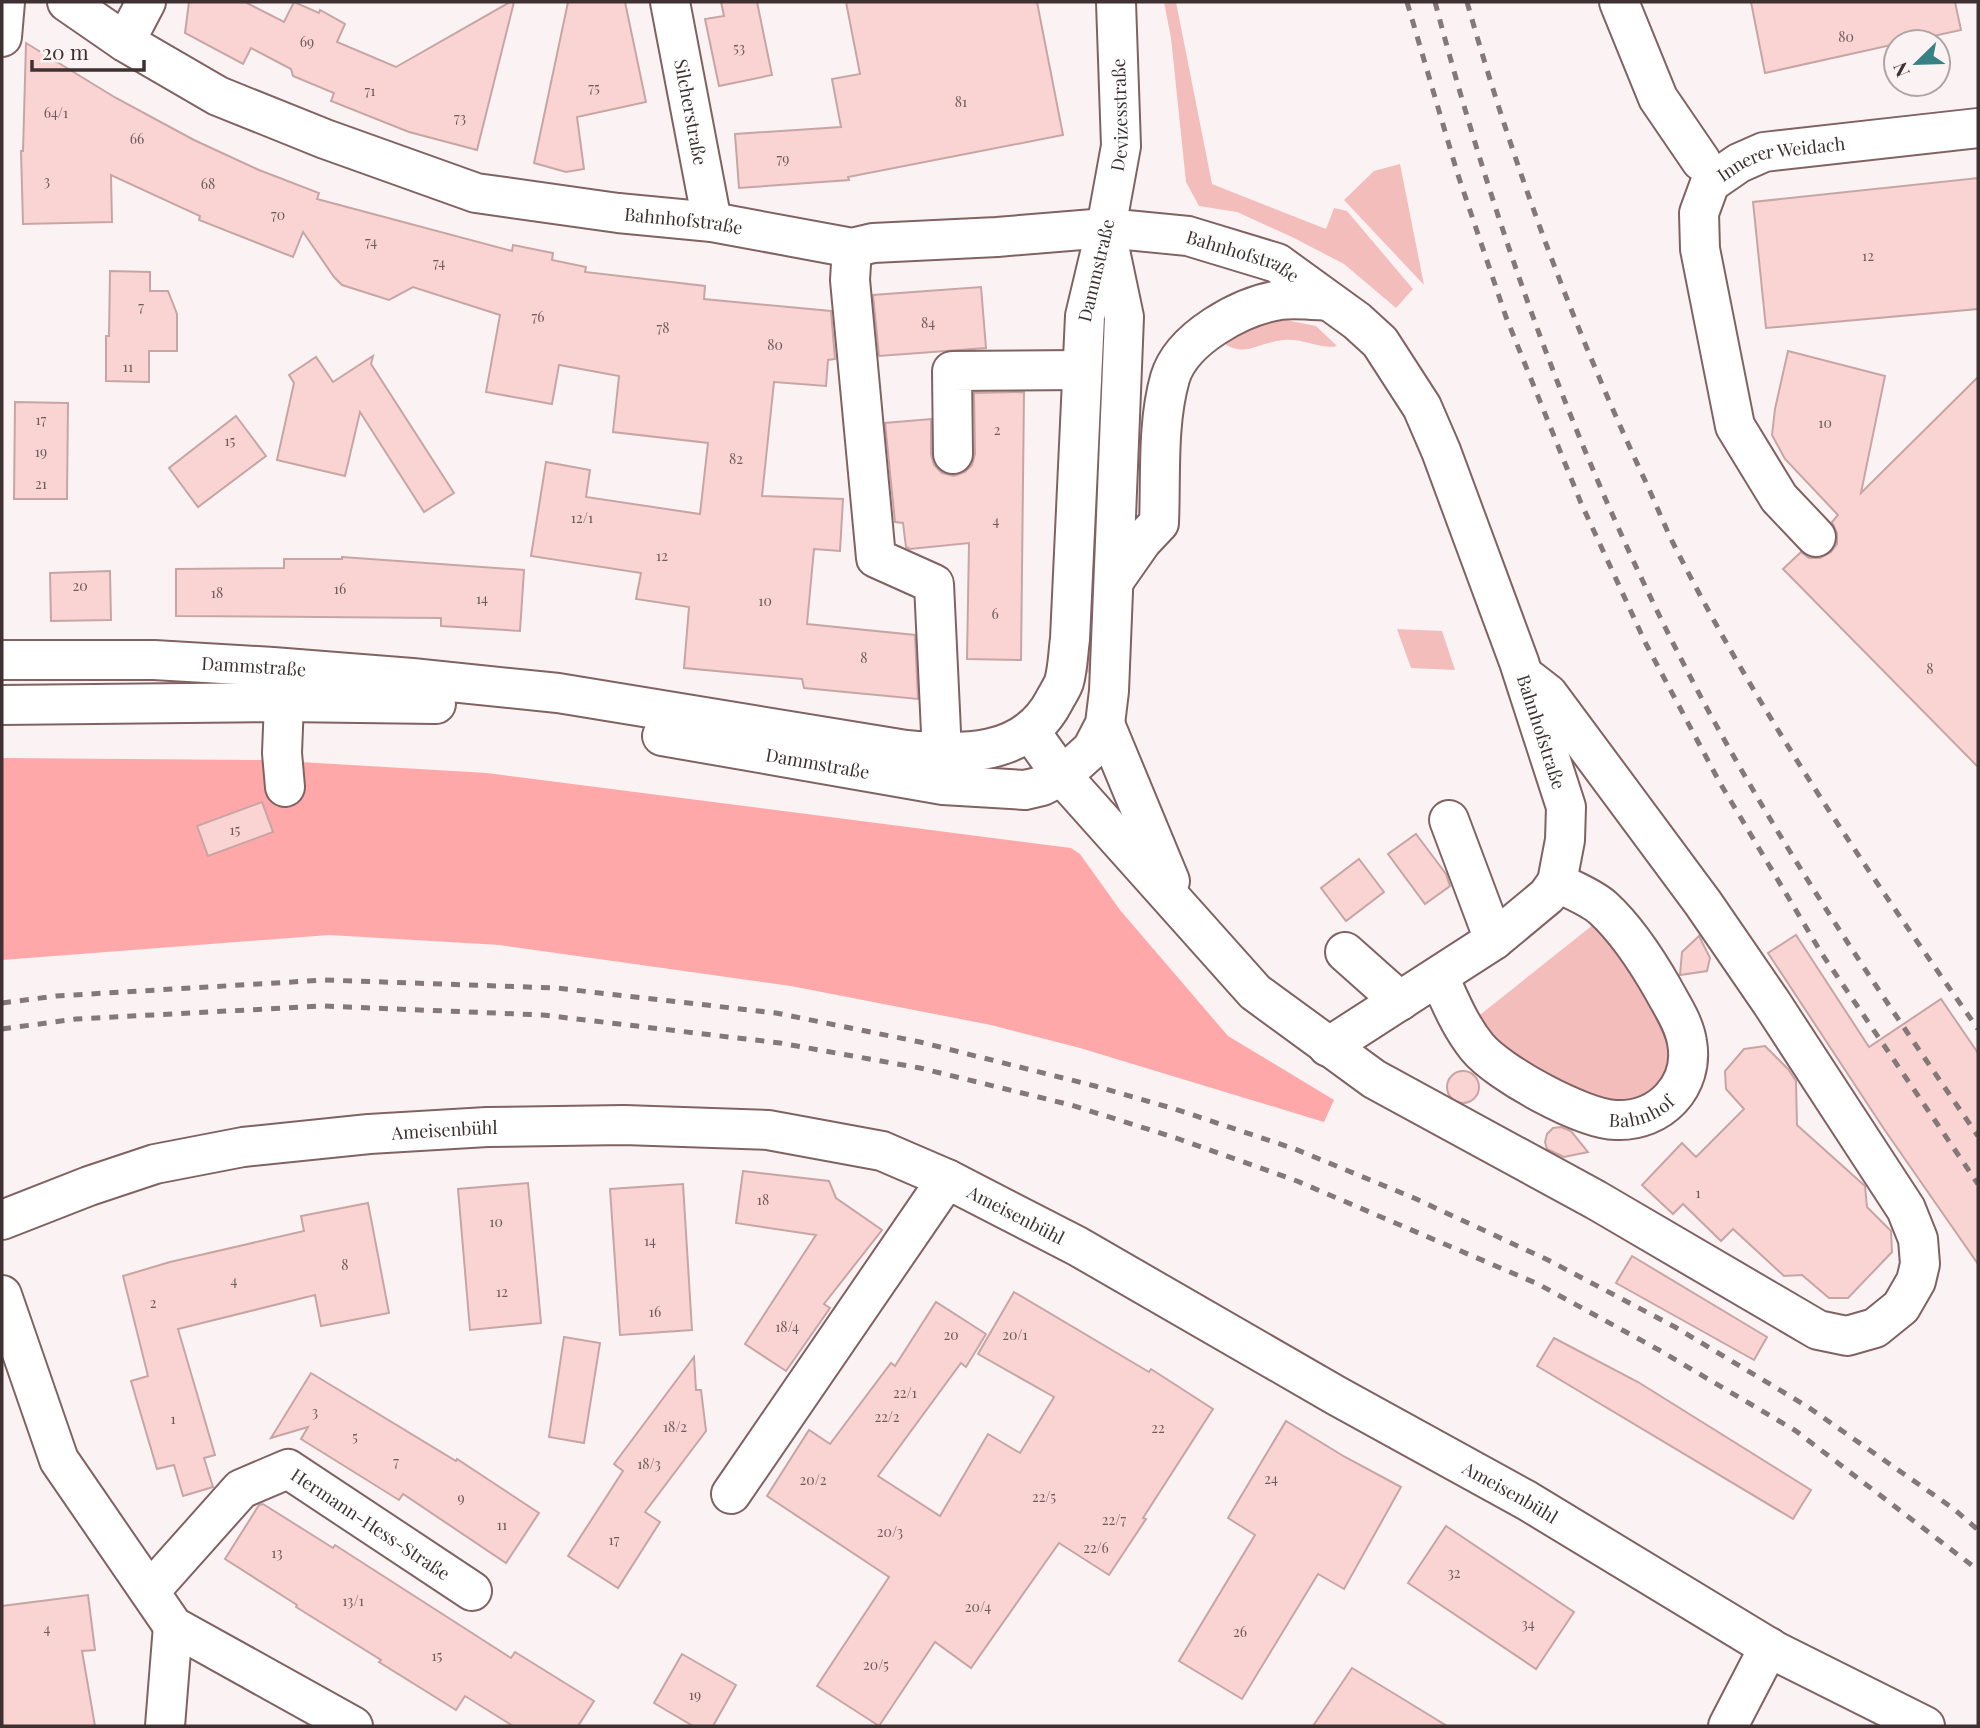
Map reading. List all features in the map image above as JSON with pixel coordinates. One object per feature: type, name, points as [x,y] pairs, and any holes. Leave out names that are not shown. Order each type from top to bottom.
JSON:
[{"type":"street","points":[[2,37],[5,2]]},
{"type":"street","name":"Bahnhofstraße","points":[[67,2],[125,42],[218,96],[325,139],[476,193],[618,213],[712,222],[852,248],[873,243],[1106,228],[1188,236],[1277,263],[1357,321],[1380,342],[1422,407],[1441,451],[1523,674],[1566,807],[1565,840],[1557,882]]},
{"type":"street","points":[[125,42],[146,2]]},
{"type":"street","name":"Silcherstraße","points":[[670,2],[712,222]]},
{"type":"street","name":"Devizesstraße","points":[[1106,228],[1121,146],[1116,2]]},
{"type":"street","points":[[1619,2],[1658,98],[1718,155]]},
{"type":"street","name":"Innerer Weidach","points":[[1816,537],[1779,498],[1735,426],[1700,249],[1699,213],[1718,155],[1978,128]]},
{"type":"street","name":"Dammstraße","points":[[2,660],[154,660],[452,682],[558,693],[906,750],[942,753],[985,751],[1005,745],[1030,731],[1048,713],[1064,682],[1070,639],[1085,316],[1106,228]]},
{"type":"street","name":"Dammstraße","points":[[2,705],[422,703],[482,708],[690,740],[943,785],[1026,790],[1042,786],[1062,776],[1092,749],[1105,724],[1110,691],[1124,317],[1106,228]]},
{"type":"street","points":[[852,248],[850,280],[876,558],[934,584],[942,753]]},
{"type":"street","points":[[1114,581],[1142,541],[1159,523],[1163,426],[1170,377],[1180,359],[1224,320],[1246,309],[1280,300],[1328,301]]},
{"type":"street","points":[[953,454],[952,371],[1082,370]]},
{"type":"street","points":[[1030,731],[1062,776],[1255,992],[1374,1079],[1596,1200],[1818,1330],[1847,1336],[1875,1328],[1901,1307],[1916,1281],[1920,1264],[1918,1239],[1906,1209],[1703,903],[1548,694],[1523,674]]},
{"type":"street","points":[[284,702],[282,753],[285,787]]},
{"type":"street","points":[[1105,724],[1180,907]]},
{"type":"street","points":[[1449,820],[1494,940]]},
{"type":"street","points":[[1328,1046],[1494,940],[1547,896],[1557,882]]},
{"type":"street","name":"Bahnhof","points":[[1439,977],[1457,1018],[1478,1048],[1514,1077],[1567,1105],[1600,1118],[1633,1118],[1659,1110],[1683,1082],[1689,1060],[1682,1023],[1653,971],[1602,906],[1557,882]]},
{"type":"street","points":[[1345,952],[1400,1001]]},
{"type":"street","name":"Ameisenbühl","points":[[2,1220],[155,1164],[243,1147],[369,1134],[624,1125],[768,1130],[882,1151],[947,1179],[1077,1246],[1337,1396],[1526,1500],[1769,1647],[1861,1683],[1925,1726]]},
{"type":"street","points":[[731,1494],[947,1179]]},
{"type":"street","points":[[2,1295],[59,1460],[173,1626],[353,1726]]},
{"type":"street","name":"Hermann-Hess-Straße","points":[[150,1591],[241,1489],[288,1469],[472,1591]]},
{"type":"street","points":[[165,1726],[173,1626]]},
{"type":"street","points":[[1728,1726],[1769,1647]]},
{"type":"shaded area","points":[[1164,2],[1176,2],[1212,184],[1326,229],[1334,208],[1347,211],[1413,289],[1396,308],[1344,264],[1292,237],[1237,212],[1199,206],[1186,182],[1171,38]]},
{"type":"shaded area","points":[[1400,164],[1424,285],[1344,200],[1374,171]]},
{"type":"shaded area","points":[[1286,320],[1316,326],[1337,346],[1284,340],[1238,349],[1222,342],[1268,321]]},
{"type":"shaded area","points":[[1097,332],[1107,332],[1093,673],[1081,672]]},
{"type":"shaded area","points":[[1397,629],[1442,631],[1455,670],[1411,668]]},
{"type":"shaded area","points":[[2,758],[266,760],[487,773],[1071,848],[1080,854],[1120,910],[1228,1036],[1334,1100],[1324,1122],[1080,1048],[991,1025],[791,986],[500,945],[329,935],[2,960]]},
{"type":"shaded area","points":[[1608,922],[1669,1021],[1668,1079],[1626,1108],[1590,1100],[1487,1041],[1476,1018],[1594,924]]},
{"type":"building","points":[[189,2],[245,2],[284,22],[294,2],[319,13],[320,10],[345,24],[337,42],[396,67],[514,2],[477,150],[409,132],[331,101],[334,93],[293,76],[291,69],[251,48],[243,64],[185,33]]},
{"type":"building","points":[[568,2],[625,2],[646,102],[577,117],[584,169],[566,172],[534,163]]},
{"type":"building","points":[[721,2],[757,2],[772,75],[719,86],[705,19],[724,16]]},
{"type":"building","points":[[846,2],[1037,2],[1063,135],[848,177],[849,180],[739,188],[735,134],[841,127],[832,79],[860,74]]},
{"type":"building","points":[[1751,2],[1955,2],[1961,30],[1952,32],[1952,28],[1882,28],[1882,47],[1765,73]]},
{"type":"building","points":[[26,43],[116,98],[194,140],[259,170],[319,193],[317,199],[512,251],[513,245],[553,253],[552,260],[586,267],[585,272],[705,286],[704,299],[831,311],[835,359],[828,360],[826,386],[774,382],[762,496],[843,499],[840,551],[814,549],[807,624],[915,635],[918,699],[804,688],[802,679],[684,668],[689,607],[636,599],[641,573],[531,556],[546,462],[590,470],[586,497],[700,514],[708,443],[613,432],[619,376],[559,365],[552,404],[486,392],[500,315],[413,287],[389,300],[342,285],[303,232],[293,257],[199,220],[200,216],[111,175],[112,222],[23,224],[21,151]]},
{"type":"building","points":[[1978,178],[1978,309],[1766,328],[1753,202]]},
{"type":"building","points":[[110,271],[150,272],[150,291],[168,291],[177,314],[177,351],[149,351],[149,382],[106,381]]},
{"type":"building","points":[[981,287],[986,348],[879,356],[873,295]]},
{"type":"building","points":[[1788,351],[1885,376],[1861,493],[1978,377],[1978,767],[1783,569],[1801,552],[1809,558],[1820,558],[1831,552],[1837,544],[1837,533],[1832,522],[1838,515],[1785,459],[1772,435]]},
{"type":"building","points":[[373,356],[371,364],[454,493],[424,512],[360,412],[345,476],[277,460],[294,383],[289,375],[316,357],[333,382]]},
{"type":"building","points":[[1024,392],[1021,660],[967,659],[969,543],[910,549],[906,547],[903,523],[895,522],[885,423],[931,419],[931,454],[934,465],[942,473],[954,476],[965,472],[972,465],[975,454],[974,393]]},
{"type":"building","points":[[15,402],[68,403],[67,499],[14,499]]},
{"type":"building","points":[[236,416],[266,456],[198,507],[169,468]]},
{"type":"building","points":[[342,557],[524,570],[520,631],[441,626],[441,618],[176,616],[176,569],[284,568],[284,559]]},
{"type":"building","points":[[110,571],[111,620],[51,621],[50,573]]},
{"type":"building","points":[[262,802],[273,832],[208,856],[197,826]]},
{"type":"building","points":[[1416,834],[1446,874],[1450,886],[1425,904],[1388,854]]},
{"type":"building","points":[[1359,859],[1384,892],[1346,921],[1321,888]]},
{"type":"building","points":[[1796,935],[1869,1047],[1941,999],[1978,1053],[1978,1264],[1884,1129],[1768,953]]},
{"type":"building","points":[[1699,936],[1710,958],[1707,971],[1680,975],[1682,952]]},
{"type":"building","points":[[1765,1046],[1796,1081],[1797,1125],[1865,1186],[1867,1207],[1891,1231],[1892,1252],[1848,1298],[1829,1298],[1802,1275],[1784,1276],[1733,1229],[1721,1241],[1683,1204],[1673,1214],[1642,1185],[1682,1143],[1696,1157],[1744,1109],[1726,1089],[1725,1071],[1744,1049]]},
{"type":"building","points":[[1463,1071],[1474,1076],[1479,1087],[1474,1098],[1463,1103],[1452,1098],[1447,1087],[1452,1076]]},
{"type":"building","points":[[1561,1127],[1571,1131],[1588,1152],[1564,1157],[1547,1149],[1547,1134],[1553,1128]]},
{"type":"building","points":[[743,1171],[829,1181],[836,1198],[882,1230],[824,1304],[830,1308],[786,1371],[745,1344],[816,1235],[736,1223]]},
{"type":"building","points":[[528,1183],[541,1323],[470,1330],[458,1189]]},
{"type":"building","points":[[683,1184],[692,1330],[620,1335],[610,1189]]},
{"type":"building","points":[[368,1203],[389,1313],[321,1326],[315,1295],[178,1329],[215,1455],[204,1458],[213,1487],[183,1496],[174,1465],[157,1469],[131,1381],[148,1376],[123,1276],[170,1262],[304,1231],[301,1216]]},
{"type":"building","points":[[1632,1256],[1767,1337],[1754,1360],[1616,1283]]},
{"type":"building","points":[[1014,1292],[1149,1372],[1151,1369],[1213,1409],[1109,1575],[1059,1543],[971,1668],[935,1642],[879,1726],[817,1686],[889,1577],[767,1496],[809,1430],[830,1444],[891,1363],[895,1366],[936,1302],[986,1334],[966,1367],[961,1363],[878,1476],[940,1516],[988,1434],[1020,1453],[1054,1397],[978,1354]]},
{"type":"building","points":[[564,1337],[600,1343],[584,1443],[549,1437]]},
{"type":"building","points":[[1554,1338],[1638,1382],[1811,1490],[1793,1519],[1537,1366]]},
{"type":"building","points":[[694,1357],[696,1390],[701,1390],[706,1431],[645,1512],[660,1522],[618,1588],[568,1556],[623,1471],[614,1464]]},
{"type":"building","points":[[311,1373],[456,1461],[457,1459],[539,1513],[506,1563],[403,1494],[399,1500],[301,1439],[308,1427],[271,1438]]},
{"type":"building","points":[[1286,1421],[1401,1487],[1344,1589],[1318,1574],[1242,1699],[1179,1661],[1255,1535],[1228,1518]]},
{"type":"building","points":[[263,1504],[333,1548],[335,1545],[511,1658],[515,1652],[594,1701],[578,1726],[513,1726],[465,1696],[456,1710],[225,1559],[259,1505]]},
{"type":"building","points":[[1446,1526],[1574,1612],[1536,1669],[1408,1583]]},
{"type":"building","points":[[88,1595],[95,1650],[82,1651],[95,1726],[2,1726],[2,1606]]},
{"type":"building","points":[[682,1654],[736,1685],[713,1726],[693,1726],[654,1703]]},
{"type":"building","points":[[1352,1668],[1403,1699],[1447,1726],[1313,1726]]},
{"type":"railway","points":[[1407,2],[1457,172],[1506,317],[1581,503],[1646,644],[1720,783],[1822,954],[1978,1184]]},
{"type":"railway","points":[[1435,2],[1481,162],[1534,320],[1595,475],[1629,552],[1699,694],[1773,823],[1853,950],[1978,1136]]},
{"type":"railway","points":[[1467,2],[1504,123],[1545,241],[1591,358],[1673,543],[1706,607],[1778,731],[1896,911],[1978,1029]]},
{"type":"railway","points":[[2,1003],[56,996],[325,980],[556,988],[776,1013],[920,1042],[1095,1086],[1295,1149],[1414,1198],[1548,1260],[1675,1327],[1808,1407],[1954,1509],[1978,1530]]},
{"type":"railway","points":[[2,1029],[76,1019],[323,1006],[543,1015],[780,1043],[920,1068],[1071,1105],[1176,1138],[1297,1181],[1538,1284],[1659,1350],[1796,1431],[1978,1570]]}]
